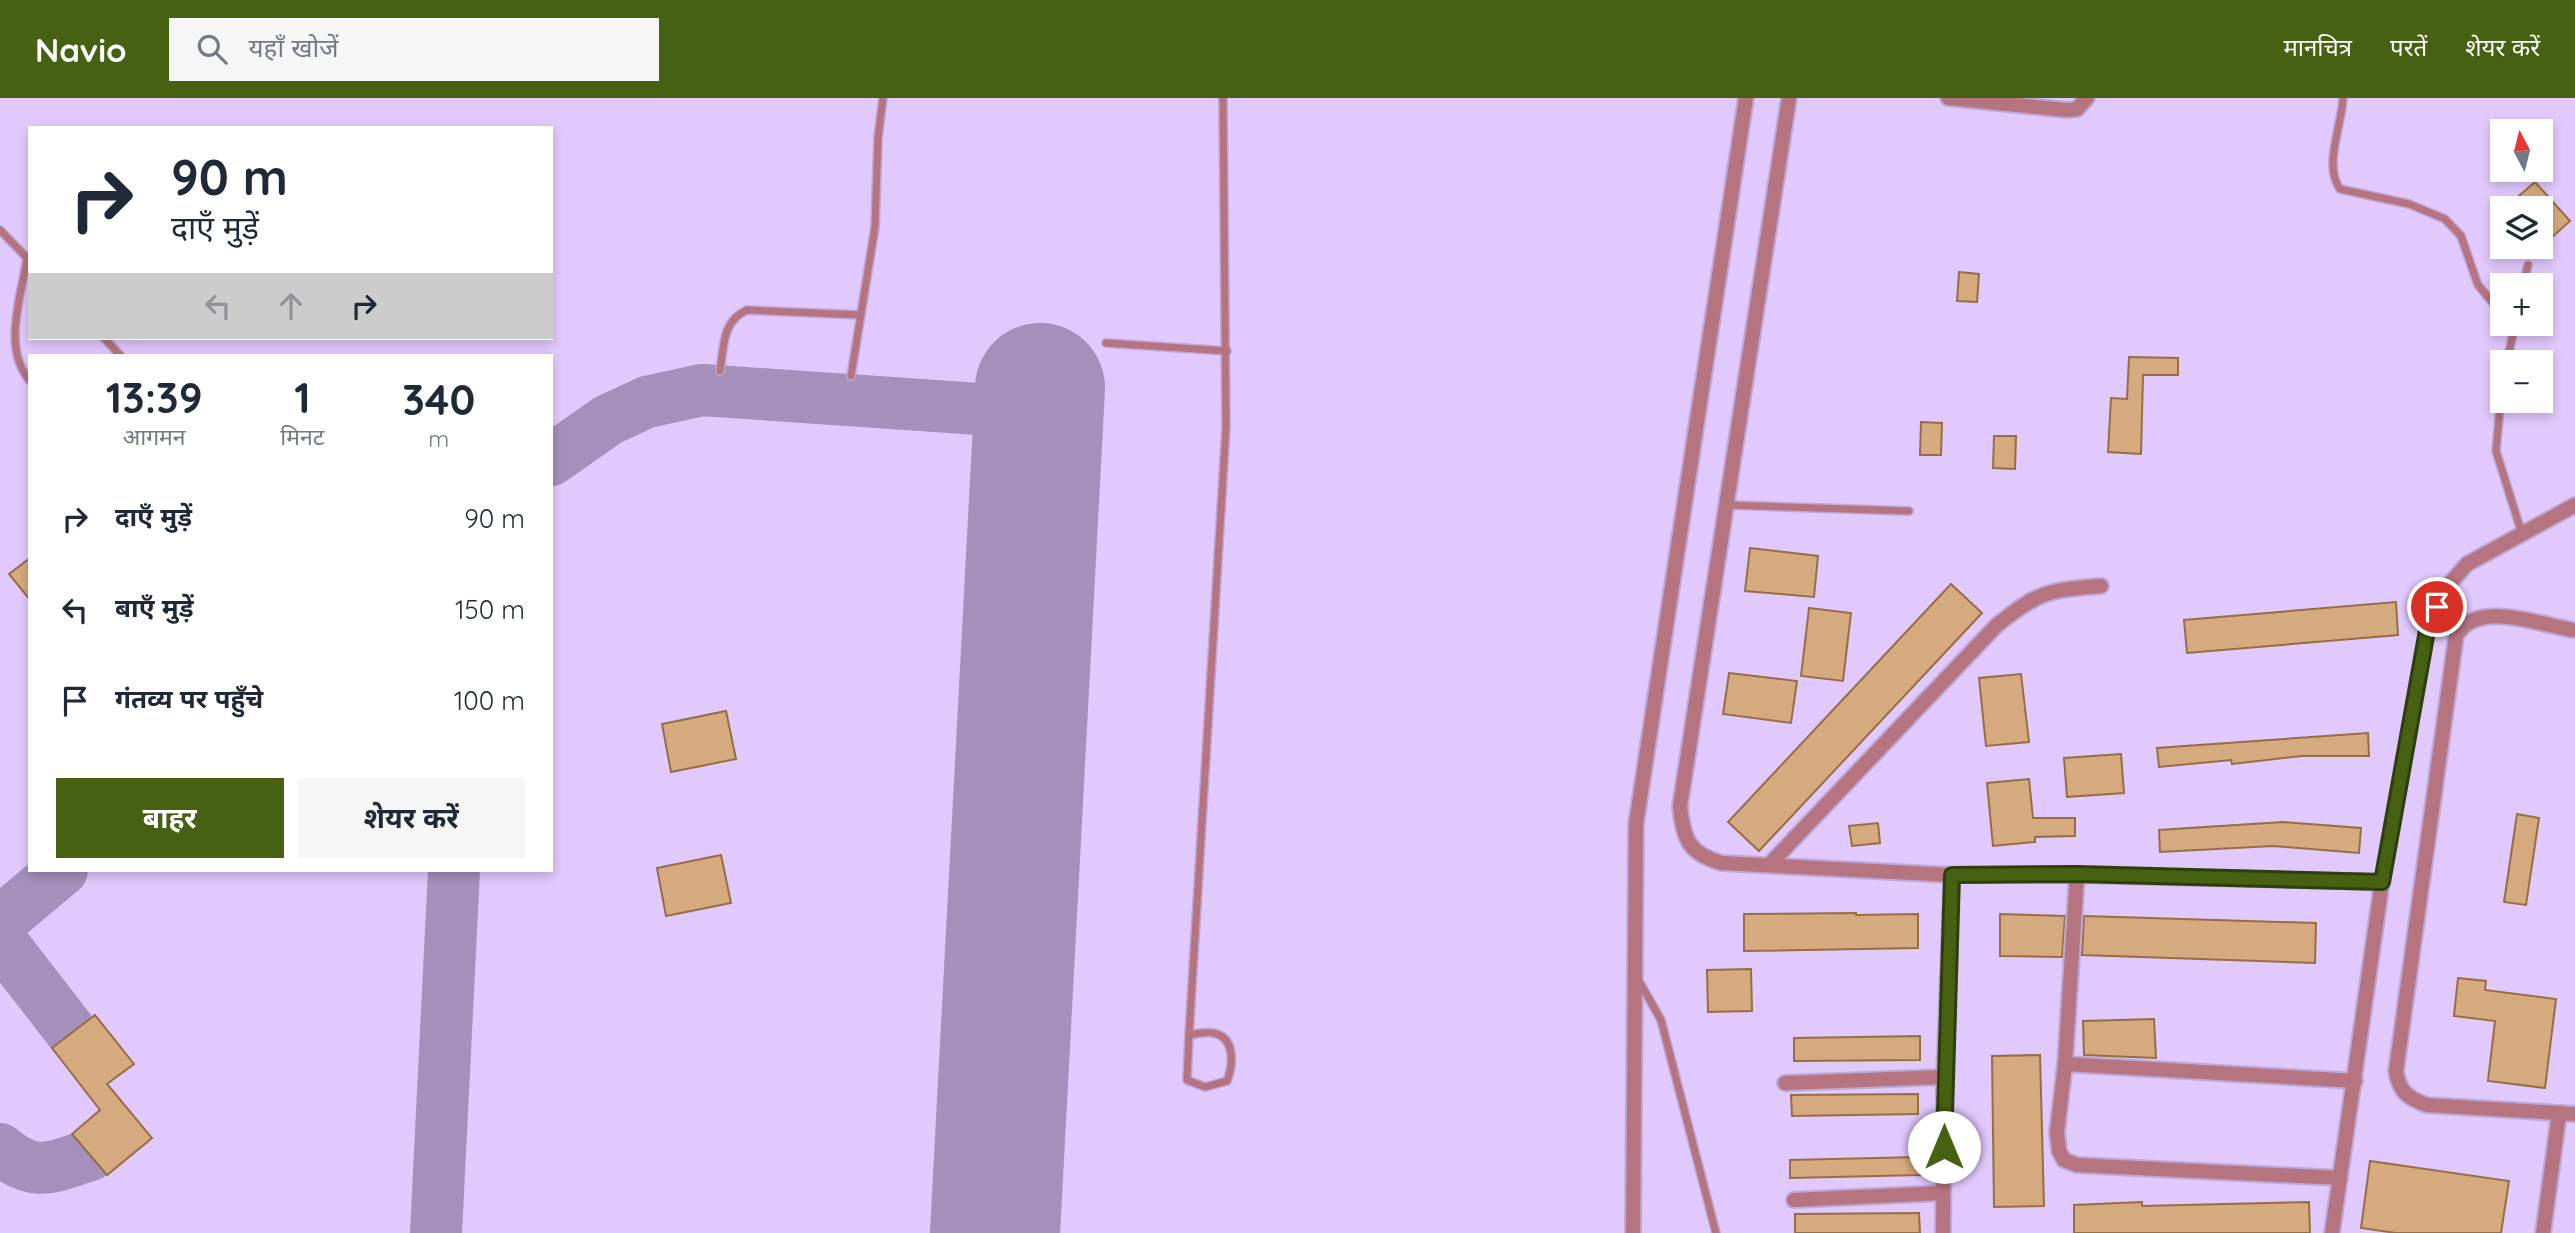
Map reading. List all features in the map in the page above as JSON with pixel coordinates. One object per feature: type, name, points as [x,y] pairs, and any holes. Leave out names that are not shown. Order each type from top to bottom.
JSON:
[{"type":"street","points":[[1633,1233],[1636,824],[1746,98]]},
{"type":"street","points":[[1788,98],[1680,807],[1682,827],[1691,846],[1703,858],[1722,863],[1769,866],[1952,875],[2077,874],[2382,882]]},
{"type":"street","points":[[1948,98],[2066,110],[2077,109],[2087,98]]},
{"type":"street","points":[[2332,1233],[2356,1081],[2382,882],[2428,625],[2445,589],[2467,564],[2575,505]]},
{"type":"street","points":[[1769,866],[1996,626],[2029,599],[2048,591],[2101,586]]},
{"type":"street","points":[[2572,629],[2493,616],[2476,617],[2463,623],[2456,635],[2396,1070],[2398,1086],[2410,1099],[2427,1105],[2575,1114]]},
{"type":"street","points":[[2077,874],[2065,1064],[2057,1132],[2059,1151],[2064,1160],[2077,1165],[2340,1178]]},
{"type":"street","points":[[1942,1233],[1944,1077],[1952,875]]},
{"type":"street","points":[[2065,1064],[2356,1081]]},
{"type":"street","points":[[1785,1083],[1944,1077]]},
{"type":"street","points":[[2543,1233],[2559,1114]]},
{"type":"street","points":[[1794,1200],[1943,1193]]},
{"type":"lane","points":[[851,376],[875,227],[878,138],[883,98]]},
{"type":"lane","points":[[1189,1035],[1214,1032],[1226,1041],[1234,1063],[1227,1081],[1205,1087],[1187,1080],[1189,1035],[1225,441],[1227,351],[1223,98]]},
{"type":"lane","points":[[2343,98],[2333,166],[2335,183],[2340,189],[2409,204],[2445,219],[2461,236],[2478,285],[2490,300]]},
{"type":"lane","points":[[0,230],[28,259]]},
{"type":"lane","points":[[28,265],[16,322],[16,354],[28,377]]},
{"type":"lane","points":[[2526,273],[2528,265]]},
{"type":"lane","points":[[720,370],[726,331],[734,316],[747,310],[861,316]]},
{"type":"lane","points":[[105,340],[119,354]]},
{"type":"lane","points":[[1106,343],[1227,351]]},
{"type":"lane","points":[[2500,413],[2497,450],[2522,534]]},
{"type":"lane","points":[[1725,505],[1909,512]]},
{"type":"lane","points":[[1633,971],[1661,1020],[1716,1233]]},
{"type":"building","points":[[2535,182],[2548,196],[2519,196]]},
{"type":"building","points":[[2553,202],[2570,221],[2553,236]]},
{"type":"building","points":[[1959,272],[1979,274],[1977,302],[1957,301]]},
{"type":"building","points":[[2129,357],[2178,358],[2178,375],[2143,375],[2141,454],[2108,452],[2111,398],[2127,399]]},
{"type":"building","points":[[1921,422],[1942,423],[1941,455],[1920,455]]},
{"type":"building","points":[[1994,436],[2016,436],[2015,469],[1993,468]]},
{"type":"building","points":[[1750,548],[1818,556],[1814,597],[1745,591]]},
{"type":"building","points":[[28,560],[28,598],[9,574]]},
{"type":"building","points":[[1951,584],[1982,613],[1759,851],[1728,822]]},
{"type":"building","points":[[2396,602],[2398,635],[2187,653],[2184,620]]},
{"type":"building","points":[[1809,608],[1851,613],[1843,681],[1801,676]]},
{"type":"building","points":[[1729,673],[1797,681],[1791,723],[1723,714]]},
{"type":"building","points":[[2021,674],[2029,742],[1986,746],[1979,678]]},
{"type":"building","points":[[726,711],[736,759],[671,772],[662,724]]},
{"type":"building","points":[[2368,733],[2369,756],[2302,756],[2232,764],[2231,760],[2159,767],[2157,748]]},
{"type":"building","points":[[2121,754],[2124,793],[2067,797],[2064,758]]},
{"type":"building","points":[[2029,779],[2033,818],[2075,818],[2075,836],[2035,837],[2035,842],[1993,846],[1987,783]]},
{"type":"building","points":[[2517,814],[2539,818],[2526,905],[2504,902]]},
{"type":"building","points":[[2283,822],[2361,828],[2359,853],[2273,846],[2160,852],[2159,830]]},
{"type":"building","points":[[1878,823],[1880,843],[1852,846],[1849,826]]},
{"type":"building","points":[[721,855],[731,903],[666,916],[657,868]]},
{"type":"building","points":[[1744,914],[1918,914],[1918,948],[1744,951]]},
{"type":"building","points":[[2000,914],[2065,916],[2062,957],[2000,956]]},
{"type":"building","points":[[2084,916],[2316,923],[2315,963],[2082,955]]},
{"type":"building","points":[[1751,969],[1752,1011],[1708,1012],[1707,970]]},
{"type":"building","points":[[2458,978],[2486,981],[2485,990],[2556,999],[2545,1088],[2488,1081],[2495,1021],[2454,1016]]},
{"type":"building","points":[[95,1015],[134,1064],[107,1084],[152,1138],[107,1175],[72,1134],[100,1110],[52,1048]]},
{"type":"building","points":[[2154,1019],[2156,1058],[2084,1055],[2083,1021]]},
{"type":"building","points":[[1920,1036],[1920,1060],[1794,1061],[1794,1038]]},
{"type":"building","points":[[2040,1055],[2044,1206],[1994,1207],[1992,1056]]},
{"type":"building","points":[[1918,1094],[1918,1114],[1792,1116],[1791,1095]]},
{"type":"building","points":[[1919,1157],[1920,1175],[1790,1178],[1790,1160]]},
{"type":"building","points":[[2370,1161],[2509,1181],[2501,1233],[2396,1233],[2361,1228]]},
{"type":"building","points":[[2142,1202],[2142,1206],[2309,1202],[2310,1233],[2074,1233],[2074,1205]]},
{"type":"building","points":[[1919,1213],[1920,1233],[1795,1233],[1795,1214]]},
{"type":"taxiway","points":[[553,459],[608,420],[647,402],[702,390],[979,409],[1039,417]]},
{"type":"taxiway","points":[[0,922],[60,872]]},
{"type":"taxiway","points":[[436,1233],[454,872]]},
{"type":"taxiway","points":[[0,940],[72,1033]]},
{"type":"taxiway","points":[[0,1149],[23,1164],[43,1168],[90,1155]]},
{"type":"runway","points":[[995,1233],[1040,388]]},
{"type":"route","points":[[1944,1147],[1952,875],[2077,874],[2382,882],[2428,625],[2437,607]]}]
